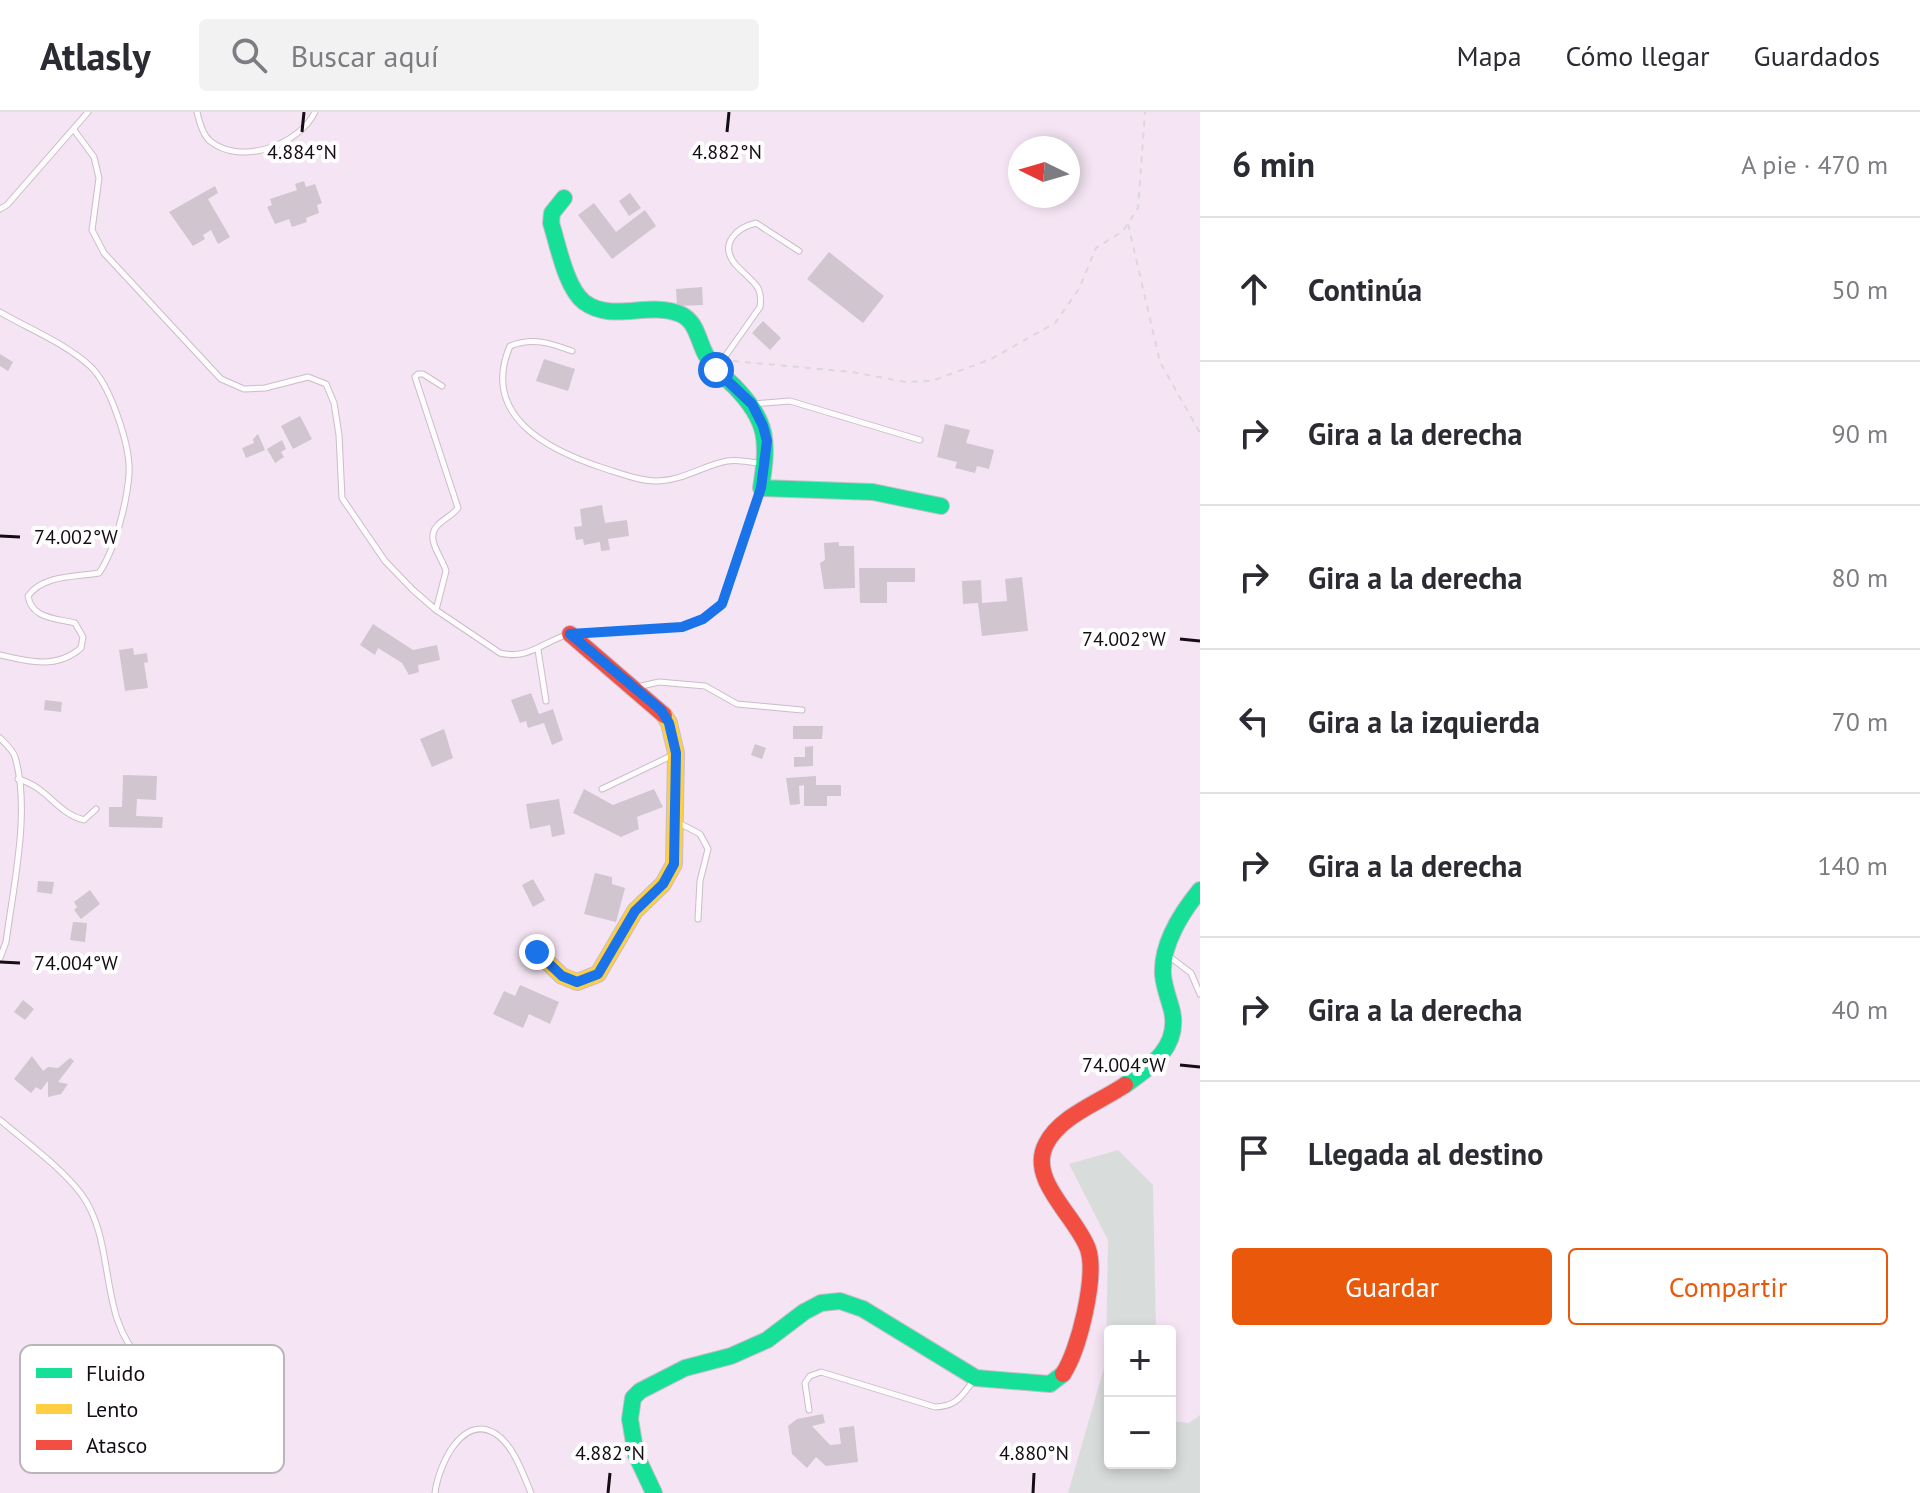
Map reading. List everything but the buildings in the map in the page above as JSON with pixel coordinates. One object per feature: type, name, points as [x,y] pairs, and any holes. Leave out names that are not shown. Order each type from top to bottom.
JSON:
[{"type":"street","points":[[564,198],[552,213],[551,223],[570,284],[581,301],[592,308],[627,313],[669,311],[692,322],[703,349],[720,364],[752,404],[763,426],[767,441],[761,488],[830,487],[896,494],[941,506]]},
{"type":"street","points":[[537,952],[562,976],[577,982],[598,974],[635,911],[670,875],[674,864],[676,753],[669,723],[661,710],[570,634]]},
{"type":"street","points":[[654,1493],[636,1455],[630,1419],[633,1398],[640,1391],[685,1368],[731,1356],[767,1340],[821,1303],[840,1301],[863,1309],[976,1378],[1050,1384],[1067,1371],[1093,1269],[1085,1239],[1076,1222],[1047,1185],[1041,1167],[1043,1148],[1059,1127],[1152,1064],[1169,1045],[1174,1035],[1171,1001],[1163,973],[1166,954],[1185,911],[1200,890]]},
{"type":"lane","points":[[0,209],[7,205],[88,112]]},
{"type":"lane","points":[[197,112],[207,139],[228,151],[273,149],[308,126],[315,112]]},
{"type":"lane","points":[[74,130],[94,157],[99,178],[92,230],[104,253],[221,379],[244,389],[265,388],[308,377],[326,384],[334,403],[339,435],[342,498],[385,561],[436,610],[500,653],[512,656],[538,650],[570,634],[682,627],[703,619],[722,604],[761,488]]},
{"type":"lane","points":[[720,364],[760,307],[761,298],[757,287],[733,261],[729,249],[731,237],[742,227],[756,223],[799,251]]},
{"type":"lane","points":[[0,312],[92,367],[116,404],[130,471],[110,558],[99,573],[51,580],[35,587],[28,596],[30,607],[40,615],[75,623],[83,637],[81,648],[71,657],[56,662],[25,661],[0,655]]},
{"type":"lane","points":[[572,351],[525,340],[510,346],[502,364],[510,410],[521,426],[571,457],[655,481],[682,478],[729,460],[764,464]]},
{"type":"lane","points":[[436,610],[446,571],[432,533],[458,508],[415,377],[423,374],[442,386]]},
{"type":"lane","points":[[752,404],[790,401],[920,440]]},
{"type":"lane","points":[[538,650],[546,701]]},
{"type":"lane","points":[[632,688],[659,682],[705,686],[737,704],[775,710],[802,710]]},
{"type":"lane","points":[[0,738],[15,754],[20,838],[6,942],[0,958]]},
{"type":"lane","points":[[602,789],[676,753]]},
{"type":"lane","points":[[18,779],[34,784],[75,818],[84,820],[96,809]]},
{"type":"lane","points":[[674,821],[700,834],[708,849],[700,881],[698,919]]},
{"type":"lane","points":[[1166,954],[1191,973],[1200,994]]},
{"type":"lane","points":[[0,1120],[64,1176],[82,1196],[103,1245],[116,1317],[130,1345]]},
{"type":"lane","points":[[809,1410],[805,1383],[810,1376],[821,1372],[935,1407],[949,1406],[958,1400],[976,1378]]},
{"type":"lane","points":[[435,1493],[440,1474],[454,1446],[463,1435],[483,1430],[496,1434],[509,1448],[531,1493]]},
{"type":"path","points":[[720,364],[852,372],[906,382],[932,381],[991,359],[1055,323],[1079,289],[1096,248],[1123,231],[1138,208],[1145,112]]},
{"type":"path","points":[[1128,223],[1160,362],[1200,433]]},
{"type":"shaded area","points":[[1118,1150],[1153,1185],[1156,1325],[1107,1325],[1108,1240],[1069,1164]]},
{"type":"shaded area","points":[[1104,1368],[1104,1469],[1176,1469],[1176,1422],[1189,1423],[1200,1415],[1200,1493],[1068,1493]]},
{"type":"traffic: fast","points":[[564,198],[552,213],[551,223],[572,287],[584,302],[595,308],[619,312],[668,311],[690,321],[709,359],[746,400],[760,422],[765,445],[761,488],[873,492],[941,506]]},
{"type":"traffic: fast","points":[[1125,1085],[1161,1055],[1172,1035],[1172,1011],[1163,975],[1165,952],[1186,908],[1200,890]]},
{"type":"traffic: fast","points":[[654,1493],[636,1455],[630,1419],[633,1398],[640,1391],[685,1368],[731,1356],[767,1340],[821,1303],[840,1301],[863,1309],[976,1378],[1050,1384],[1063,1374]]},
{"type":"traffic: slow","points":[[537,952],[562,976],[577,982],[598,974],[635,911],[663,884],[674,864],[676,753],[664,715]]},
{"type":"traffic: jam","points":[[570,634],[664,715]]},
{"type":"traffic: jam","points":[[1063,1374],[1075,1348],[1085,1313],[1090,1261],[1082,1237],[1048,1185],[1042,1158],[1046,1144],[1061,1125],[1125,1085]]},
{"type":"route","points":[[537,952],[562,976],[577,982],[598,974],[635,911],[663,884],[674,864],[676,753],[669,723],[661,710],[570,634],[682,627],[703,619],[722,604],[761,488],[767,441],[752,404],[716,370]]}]
